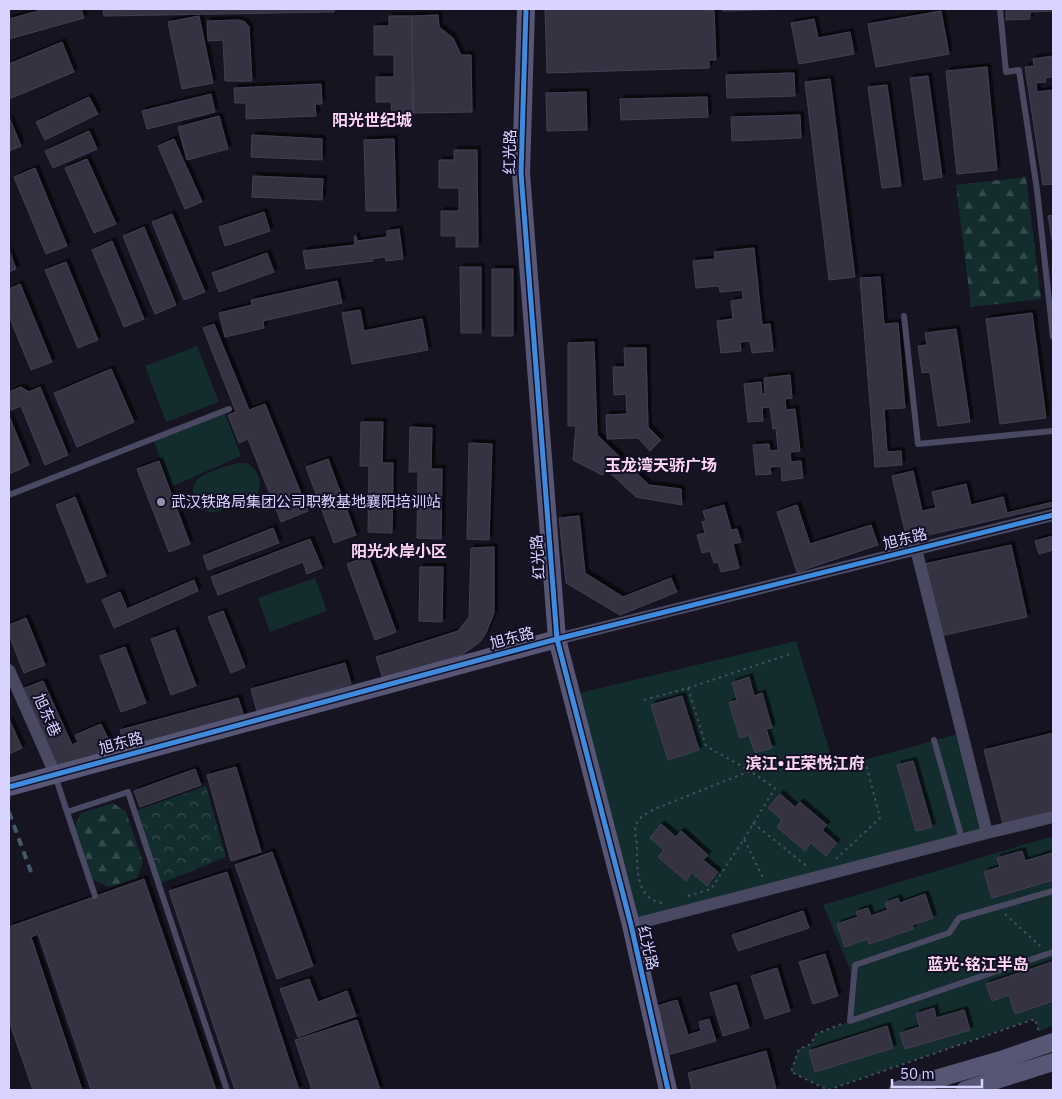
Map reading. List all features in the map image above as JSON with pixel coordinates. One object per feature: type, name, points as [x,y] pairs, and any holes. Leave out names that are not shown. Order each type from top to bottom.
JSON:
[{"type":"street","name":"红光路","points":[[526,12],[521,173],[557,639],[631,926],[668,1090]]},
{"type":"street","name":"旭东路","points":[[9,788],[557,639],[1053,515]]},
{"type":"street","points":[[916,550],[986,832]]},
{"type":"street","name":"旭东巷","points":[[9,670],[55,774]]},
{"type":"street","points":[[631,926],[986,832],[1053,817]]},
{"type":"street","points":[[898,1090],[1049,1044]]},
{"type":"street","points":[[964,1090],[1053,1062]]},
{"type":"lane","points":[[1000,9],[1006,72],[1019,70],[1037,190],[1053,337]]},
{"type":"lane","points":[[904,316],[918,444],[1053,431]]},
{"type":"lane","points":[[9,495],[230,409]]},
{"type":"lane","points":[[934,740],[962,839]]},
{"type":"lane","points":[[55,774],[95,896]]},
{"type":"lane","points":[[67,812],[128,792],[227,1090]]},
{"type":"lane","points":[[1051,953],[850,1021],[855,964],[949,934],[959,918],[1053,891]]},
{"type":"path","points":[[644,700],[688,688],[790,654]]},
{"type":"path","points":[[684,898],[711,889],[775,788],[750,771],[706,746],[688,688]]},
{"type":"path","points":[[835,860],[880,818],[865,760]]},
{"type":"path","points":[[666,904],[654,902],[641,887],[638,872],[636,825],[643,814],[750,771]]},
{"type":"path","points":[[753,823],[808,867]]},
{"type":"path","points":[[744,839],[769,889]]},
{"type":"path","points":[[998,907],[1051,953]]},
{"type":"path","points":[[850,1021],[816,1034],[812,1044],[799,1049],[791,1072],[828,1090],[1035,1019],[1049,1044]]},
{"type":"green space","points":[[1026,177],[1041,299],[971,307],[956,185]]},
{"type":"green space","points":[[197,346],[219,402],[166,422],[145,366]]},
{"type":"green space","points":[[224,411],[241,456],[171,487],[153,439]]},
{"type":"green space","points":[[237,463],[248,464],[257,473],[260,487],[256,495],[244,502],[216,512],[210,512],[199,507],[193,490],[194,484],[198,479],[211,471]]},
{"type":"green space","points":[[315,578],[327,611],[270,632],[258,598]]},
{"type":"green space","points":[[796,641],[835,768],[961,733],[987,833],[631,925],[571,695]]},
{"type":"green space","points":[[206,786],[226,857],[159,884],[135,811]]},
{"type":"green space","points":[[113,803],[126,812],[143,862],[137,878],[109,887],[93,880],[75,826],[81,813]]},
{"type":"green space","points":[[1053,836],[1053,1026],[1039,1031],[1034,1019],[828,1090],[791,1072],[799,1049],[811,1044],[816,1034],[850,1021],[854,979],[823,905]]},
{"type":"building","points":[[45,9],[81,9],[84,18],[9,39],[9,19]]},
{"type":"building","points":[[103,9],[334,9],[334,12],[104,16]]},
{"type":"building","points":[[545,9],[714,10],[716,60],[709,60],[709,68],[547,73]]},
{"type":"building","points":[[723,9],[795,9],[723,11]]},
{"type":"building","points":[[1006,9],[1053,9],[1053,11],[1030,12],[1030,19],[1006,20]]},
{"type":"building","points":[[941,11],[949,54],[876,67],[868,24]]},
{"type":"building","points":[[438,15],[439,27],[453,38],[461,55],[471,55],[472,112],[413,113],[412,16]]},
{"type":"building","points":[[199,16],[213,83],[182,89],[168,22]]},
{"type":"building","points":[[389,16],[412,16],[413,113],[392,113],[391,102],[376,102],[376,77],[394,77],[394,55],[374,55],[374,26],[389,26]]},
{"type":"building","points":[[814,19],[818,38],[850,32],[854,54],[799,64],[791,23]]},
{"type":"building","points":[[239,20],[245,22],[249,27],[252,81],[225,81],[223,40],[208,41],[207,21]]},
{"type":"building","points":[[62,42],[74,72],[9,99],[9,64]]},
{"type":"building","points":[[1053,56],[1053,77],[1045,78],[1046,82],[1036,83],[1037,92],[1053,90],[1053,184],[1043,185],[1025,67],[1034,66],[1033,59]]},
{"type":"building","points":[[987,67],[997,170],[957,174],[946,71]]},
{"type":"building","points":[[794,73],[795,96],[727,98],[726,75]]},
{"type":"building","points":[[928,76],[942,177],[924,180],[910,78]]},
{"type":"building","points":[[830,79],[855,277],[829,280],[805,82]]},
{"type":"building","points":[[321,84],[322,104],[315,104],[316,116],[246,119],[246,103],[235,103],[234,88]]},
{"type":"building","points":[[887,85],[901,186],[882,188],[868,87]]},
{"type":"building","points":[[586,92],[587,130],[547,131],[546,93]]},
{"type":"building","points":[[211,94],[215,112],[147,129],[142,111]]},
{"type":"building","points":[[89,97],[98,114],[45,140],[36,122]]},
{"type":"building","points":[[707,97],[708,117],[621,120],[620,99]]},
{"type":"building","points":[[800,115],[801,138],[732,141],[731,117]]},
{"type":"building","points":[[219,116],[228,149],[187,160],[178,127]]},
{"type":"building","points":[[9,117],[21,146],[9,151]]},
{"type":"building","points":[[89,131],[97,149],[53,168],[45,151]]},
{"type":"building","points":[[252,135],[322,139],[322,160],[251,157]]},
{"type":"building","points":[[174,139],[202,202],[185,209],[158,146]]},
{"type":"building","points":[[394,139],[396,211],[366,211],[364,140]]},
{"type":"building","points":[[454,150],[477,150],[478,247],[456,247],[456,236],[441,236],[441,211],[459,211],[459,188],[439,188],[439,160],[454,160]]},
{"type":"building","points":[[87,159],[116,224],[94,233],[65,168]]},
{"type":"building","points":[[35,168],[67,246],[46,254],[14,177]]},
{"type":"building","points":[[253,176],[323,179],[322,200],[252,197]]},
{"type":"building","points":[[264,212],[270,231],[225,246],[219,227]]},
{"type":"building","points":[[172,214],[205,292],[184,300],[152,222]]},
{"type":"building","points":[[1053,215],[1053,245],[1048,216]]},
{"type":"building","points":[[144,227],[176,305],[155,314],[123,236]]},
{"type":"building","points":[[399,229],[403,259],[386,261],[385,257],[372,259],[373,261],[306,269],[303,251],[355,245],[354,236],[356,236],[357,241],[387,237],[387,231]]},
{"type":"building","points":[[112,241],[144,319],[124,327],[92,250]]},
{"type":"building","points":[[754,248],[762,325],[770,324],[773,351],[752,353],[750,341],[740,342],[741,351],[721,353],[717,321],[733,319],[731,301],[743,299],[742,290],[720,292],[719,286],[696,288],[693,261],[715,259],[714,252]]},
{"type":"building","points":[[9,250],[16,269],[9,272]]},
{"type":"building","points":[[267,253],[274,272],[219,292],[212,273]]},
{"type":"building","points":[[66,262],[98,340],[78,348],[45,270]]},
{"type":"building","points":[[460,267],[481,267],[481,333],[461,333]]},
{"type":"building","points":[[492,269],[513,269],[513,336],[492,336]]},
{"type":"building","points":[[880,277],[884,324],[898,323],[905,408],[884,409],[887,452],[901,451],[902,465],[875,467],[860,278]]},
{"type":"building","points":[[337,281],[342,303],[263,321],[264,328],[225,337],[219,313],[252,305],[251,300]]},
{"type":"building","points":[[20,284],[52,362],[31,370],[9,316],[9,289]]},
{"type":"building","points":[[360,310],[364,331],[422,319],[428,350],[352,364],[342,313]]},
{"type":"building","points":[[1032,313],[1046,418],[1000,424],[986,319]]},
{"type":"building","points":[[214,324],[249,410],[265,404],[308,511],[281,522],[248,439],[239,443],[228,415],[236,412],[203,328]]},
{"type":"building","points":[[956,329],[970,422],[938,426],[930,372],[922,373],[918,346],[927,345],[925,333]]},
{"type":"building","points":[[594,342],[597,435],[649,485],[681,489],[682,505],[636,497],[607,470],[602,475],[573,460],[576,426],[568,426],[568,343]]},
{"type":"building","points":[[624,348],[646,348],[648,427],[661,440],[650,451],[638,438],[607,439],[606,415],[627,414],[626,394],[614,395],[613,367],[625,367]]},
{"type":"building","points":[[111,369],[134,422],[77,447],[54,393]]},
{"type":"building","points":[[790,375],[792,398],[785,399],[786,410],[795,409],[800,451],[790,452],[791,462],[801,461],[803,478],[782,481],[781,466],[770,467],[771,474],[756,475],[753,445],[769,444],[770,451],[778,450],[776,428],[773,429],[770,407],[762,408],[763,421],[748,422],[744,384],[761,382],[762,394],[765,394],[764,378]]},
{"type":"building","points":[[21,387],[29,392],[40,387],[68,455],[45,465],[21,406],[9,411],[9,392]]},
{"type":"building","points":[[9,416],[29,465],[9,474]]},
{"type":"building","points":[[361,422],[383,422],[382,463],[393,463],[392,533],[368,532],[369,466],[360,466]]},
{"type":"building","points":[[410,427],[432,428],[431,469],[442,469],[441,539],[417,538],[418,472],[409,472]]},
{"type":"building","points":[[469,443],[492,444],[489,540],[467,539]]},
{"type":"building","points":[[328,459],[356,535],[334,543],[306,467]]},
{"type":"building","points":[[159,461],[190,544],[169,552],[137,469]]},
{"type":"building","points":[[913,471],[922,511],[936,508],[932,492],[966,484],[971,505],[1003,497],[1007,513],[1053,502],[1053,506],[907,540],[892,476]]},
{"type":"building","points":[[75,497],[106,576],[87,583],[56,505]]},
{"type":"building","points":[[724,505],[731,530],[737,529],[741,542],[733,544],[739,568],[721,572],[718,562],[714,563],[710,551],[702,553],[697,535],[705,533],[702,522],[706,521],[703,511]]},
{"type":"building","points":[[797,505],[810,544],[871,525],[878,545],[797,572],[777,512]]},
{"type":"building","points":[[579,516],[585,573],[623,597],[671,578],[677,592],[620,615],[566,583],[559,518]]},
{"type":"building","points":[[273,528],[279,543],[208,570],[203,556]]},
{"type":"building","points":[[1053,536],[1053,550],[1039,554],[1035,541]]},
{"type":"building","points":[[310,539],[322,568],[307,574],[303,562],[218,595],[211,577]]},
{"type":"building","points":[[1011,545],[1027,617],[940,636],[924,564]]},
{"type":"building","points":[[494,547],[494,613],[480,642],[463,654],[383,679],[376,657],[458,631],[469,617],[471,548]]},
{"type":"building","points":[[368,556],[396,632],[375,640],[347,564]]},
{"type":"building","points":[[420,567],[443,567],[442,622],[419,621]]},
{"type":"building","points":[[194,580],[198,591],[114,628],[102,600],[120,592],[127,609]]},
{"type":"building","points":[[223,611],[245,667],[231,673],[208,617]]},
{"type":"building","points":[[26,618],[45,665],[24,673],[9,635],[9,625]]},
{"type":"building","points":[[175,630],[196,686],[171,695],[151,639]]},
{"type":"building","points":[[125,647],[146,703],[121,712],[100,656]]},
{"type":"building","points":[[345,663],[351,684],[257,711],[251,689]]},
{"type":"building","points":[[749,677],[754,696],[762,693],[772,728],[766,729],[772,748],[755,753],[749,735],[740,738],[729,703],[737,700],[732,683]]},
{"type":"building","points":[[43,681],[72,745],[78,742],[75,735],[101,724],[112,747],[76,762],[57,763],[51,756],[22,689]]},
{"type":"building","points":[[682,696],[699,750],[668,760],[651,705]]},
{"type":"building","points":[[238,698],[244,717],[126,750],[120,730]]},
{"type":"building","points":[[9,719],[22,748],[9,754]]},
{"type":"building","points":[[1053,733],[1053,815],[1004,828],[984,750]]},
{"type":"building","points":[[913,761],[932,827],[916,831],[897,765]]},
{"type":"building","points":[[236,767],[261,852],[231,861],[207,775]]},
{"type":"building","points":[[195,769],[201,785],[140,807],[134,791]]},
{"type":"building","points":[[780,794],[795,807],[800,802],[827,825],[822,830],[837,843],[826,856],[811,843],[805,851],[777,827],[782,820],[768,808]]},
{"type":"building","points":[[661,824],[676,837],[681,831],[708,855],[703,860],[718,872],[707,886],[692,873],[686,881],[658,857],[664,850],[650,838]]},
{"type":"building","points":[[1022,851],[1025,861],[1052,853],[1053,880],[992,898],[984,872],[1000,867],[997,858]]},
{"type":"building","points":[[272,852],[313,966],[277,979],[235,865]]},
{"type":"building","points":[[227,872],[299,1090],[235,1090],[169,891]]},
{"type":"building","points":[[144,879],[216,1090],[91,1090],[38,934],[31,937],[82,1090],[33,1090],[9,1021],[9,927]]},
{"type":"building","points":[[925,894],[933,918],[912,925],[913,929],[869,944],[867,939],[845,947],[837,924],[858,917],[856,912],[868,908],[871,916],[888,910],[885,903],[898,898],[900,903]]},
{"type":"building","points":[[803,911],[809,928],[738,951],[732,935]]},
{"type":"building","points":[[825,954],[838,996],[813,1004],[799,962]]},
{"type":"building","points":[[1052,962],[1053,1001],[1015,1014],[1009,995],[992,1001],[986,984]]},
{"type":"building","points":[[777,968],[790,1011],[765,1019],[751,976]]},
{"type":"building","points":[[309,979],[318,1002],[347,991],[356,1016],[298,1037],[280,989]]},
{"type":"building","points":[[736,985],[749,1028],[723,1036],[710,993]]},
{"type":"building","points":[[677,1000],[688,1035],[701,1031],[699,1022],[709,1019],[716,1041],[668,1055],[654,1007]]},
{"type":"building","points":[[934,1008],[936,1018],[964,1010],[970,1030],[905,1049],[900,1033],[920,1027],[916,1014]]},
{"type":"building","points":[[357,1020],[380,1090],[312,1090],[295,1040]]},
{"type":"building","points":[[887,1026],[893,1048],[815,1072],[809,1051]]},
{"type":"building","points":[[766,1051],[776,1089],[692,1090],[688,1073]]},
{"type":"railway","points":[[9,812],[31,872]]},
{"type":"cycle path","points":[[526,9],[521,173],[557,639],[631,925],[668,1090]]},
{"type":"cycle path","points":[[9,787],[557,639],[1053,515]]},
{"type":"place","name":"武汉铁路局集团公司职教基地襄阳培训站","points":[[161,502]]},
{"type":"district","name":"阳光世纪城","points":[[372,120]]},
{"type":"district","name":"玉龙湾天骄广场","points":[[661,465]]},
{"type":"district","name":"阳光水岸小区","points":[[399,551]]},
{"type":"district","name":"滨江•正荣悦江府","points":[[805,763]]},
{"type":"district","name":"蓝光·铭江半岛","points":[[978,964]]}]
